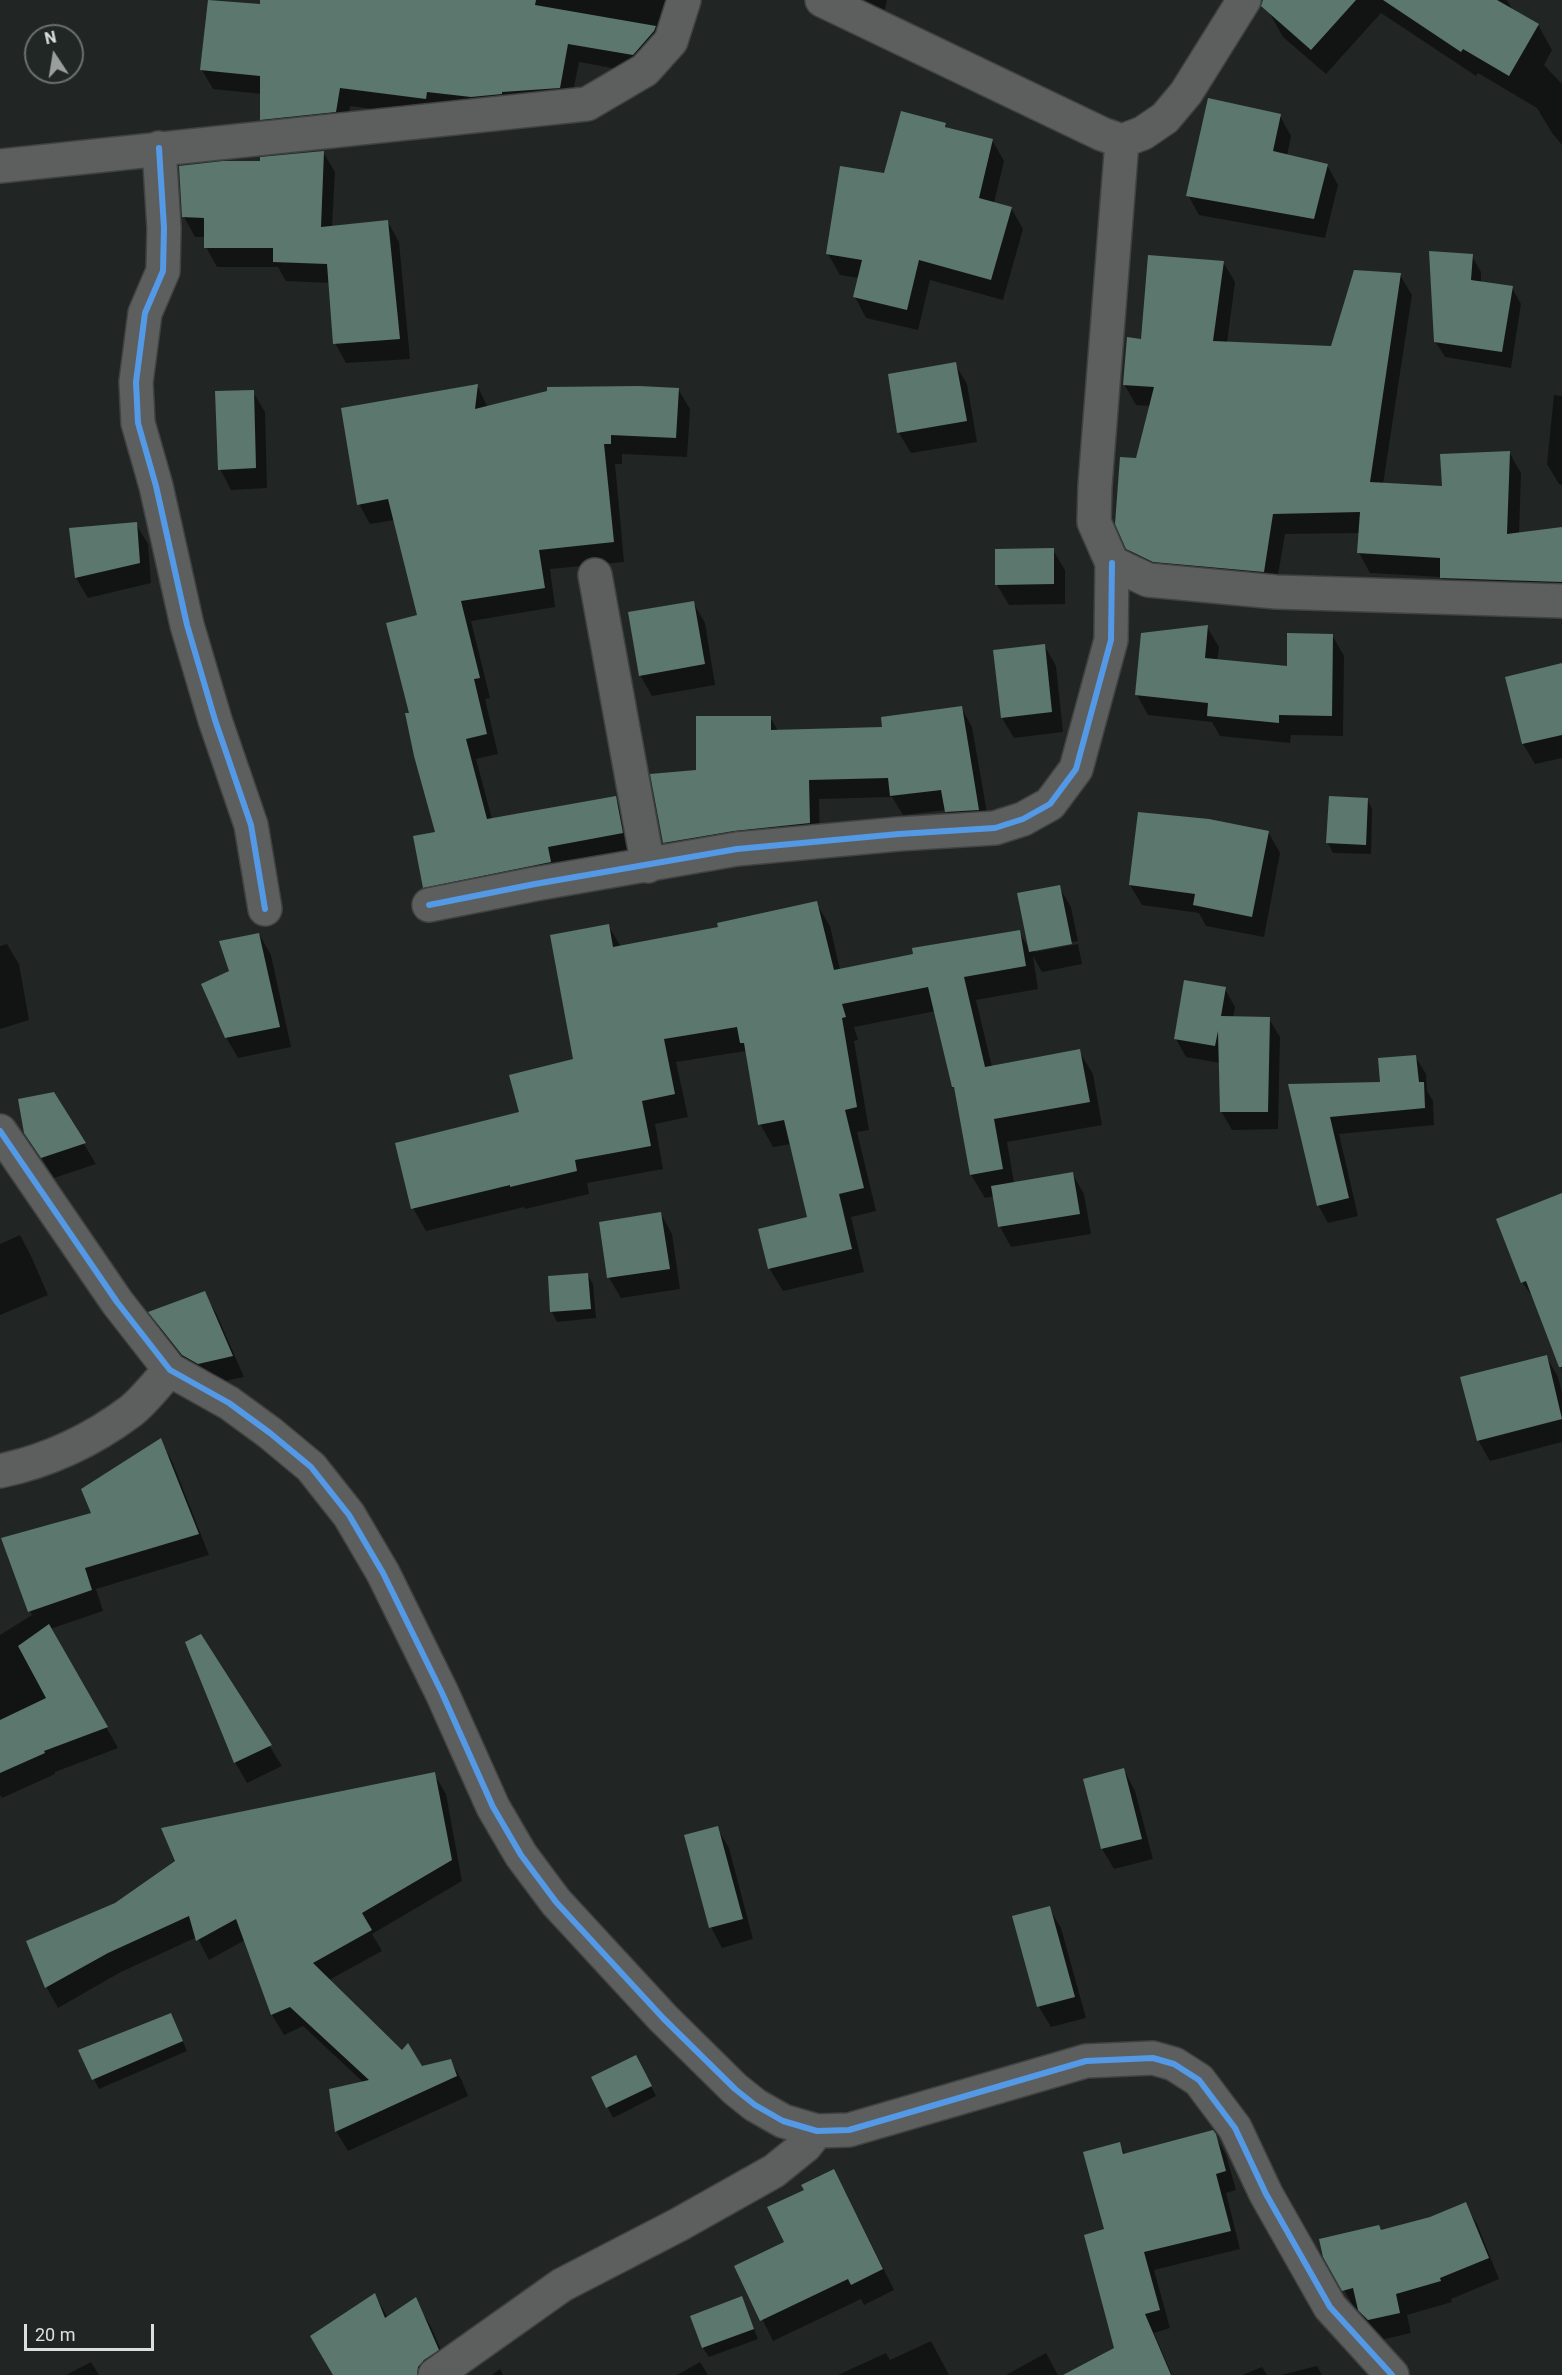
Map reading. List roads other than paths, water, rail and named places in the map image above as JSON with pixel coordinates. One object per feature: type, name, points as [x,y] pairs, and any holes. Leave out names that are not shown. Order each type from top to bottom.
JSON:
[{"type":"street","points":[[0,166],[587,104],[645,70],[671,41],[684,0]]},
{"type":"street","points":[[822,0],[1102,134],[1122,141],[1143,133],[1165,118],[1186,93],[1244,0]]},
{"type":"street","points":[[429,905],[737,849],[899,834],[995,828],[1023,819],[1050,804],[1076,769],[1111,640],[1112,562],[1094,522],[1122,141]]},
{"type":"street","points":[[159,148],[164,228],[163,271],[145,313],[136,382],[138,423],[156,486],[187,625],[215,720],[251,825],[265,909]]},
{"type":"street","points":[[1112,562],[1148,580],[1276,592],[1562,601]]},
{"type":"street","points":[[596,575],[648,866]]},
{"type":"street","points":[[0,1131],[117,1302],[170,1370],[229,1403],[270,1433],[311,1467],[349,1515],[383,1573],[442,1693],[493,1807],[521,1855],[556,1902],[663,2018],[735,2089],[755,2105],[783,2121],[818,2131],[849,2130],[1086,2061],[1153,2058],[1174,2064],[1199,2080],[1235,2128],[1266,2194],[1330,2307],[1392,2375]]},
{"type":"street","points":[[0,1471],[60,1454],[97,1433],[132,1410],[170,1370]]},
{"type":"street","points":[[435,2375],[562,2285],[678,2225],[774,2170],[805,2146],[818,2131]]}]
